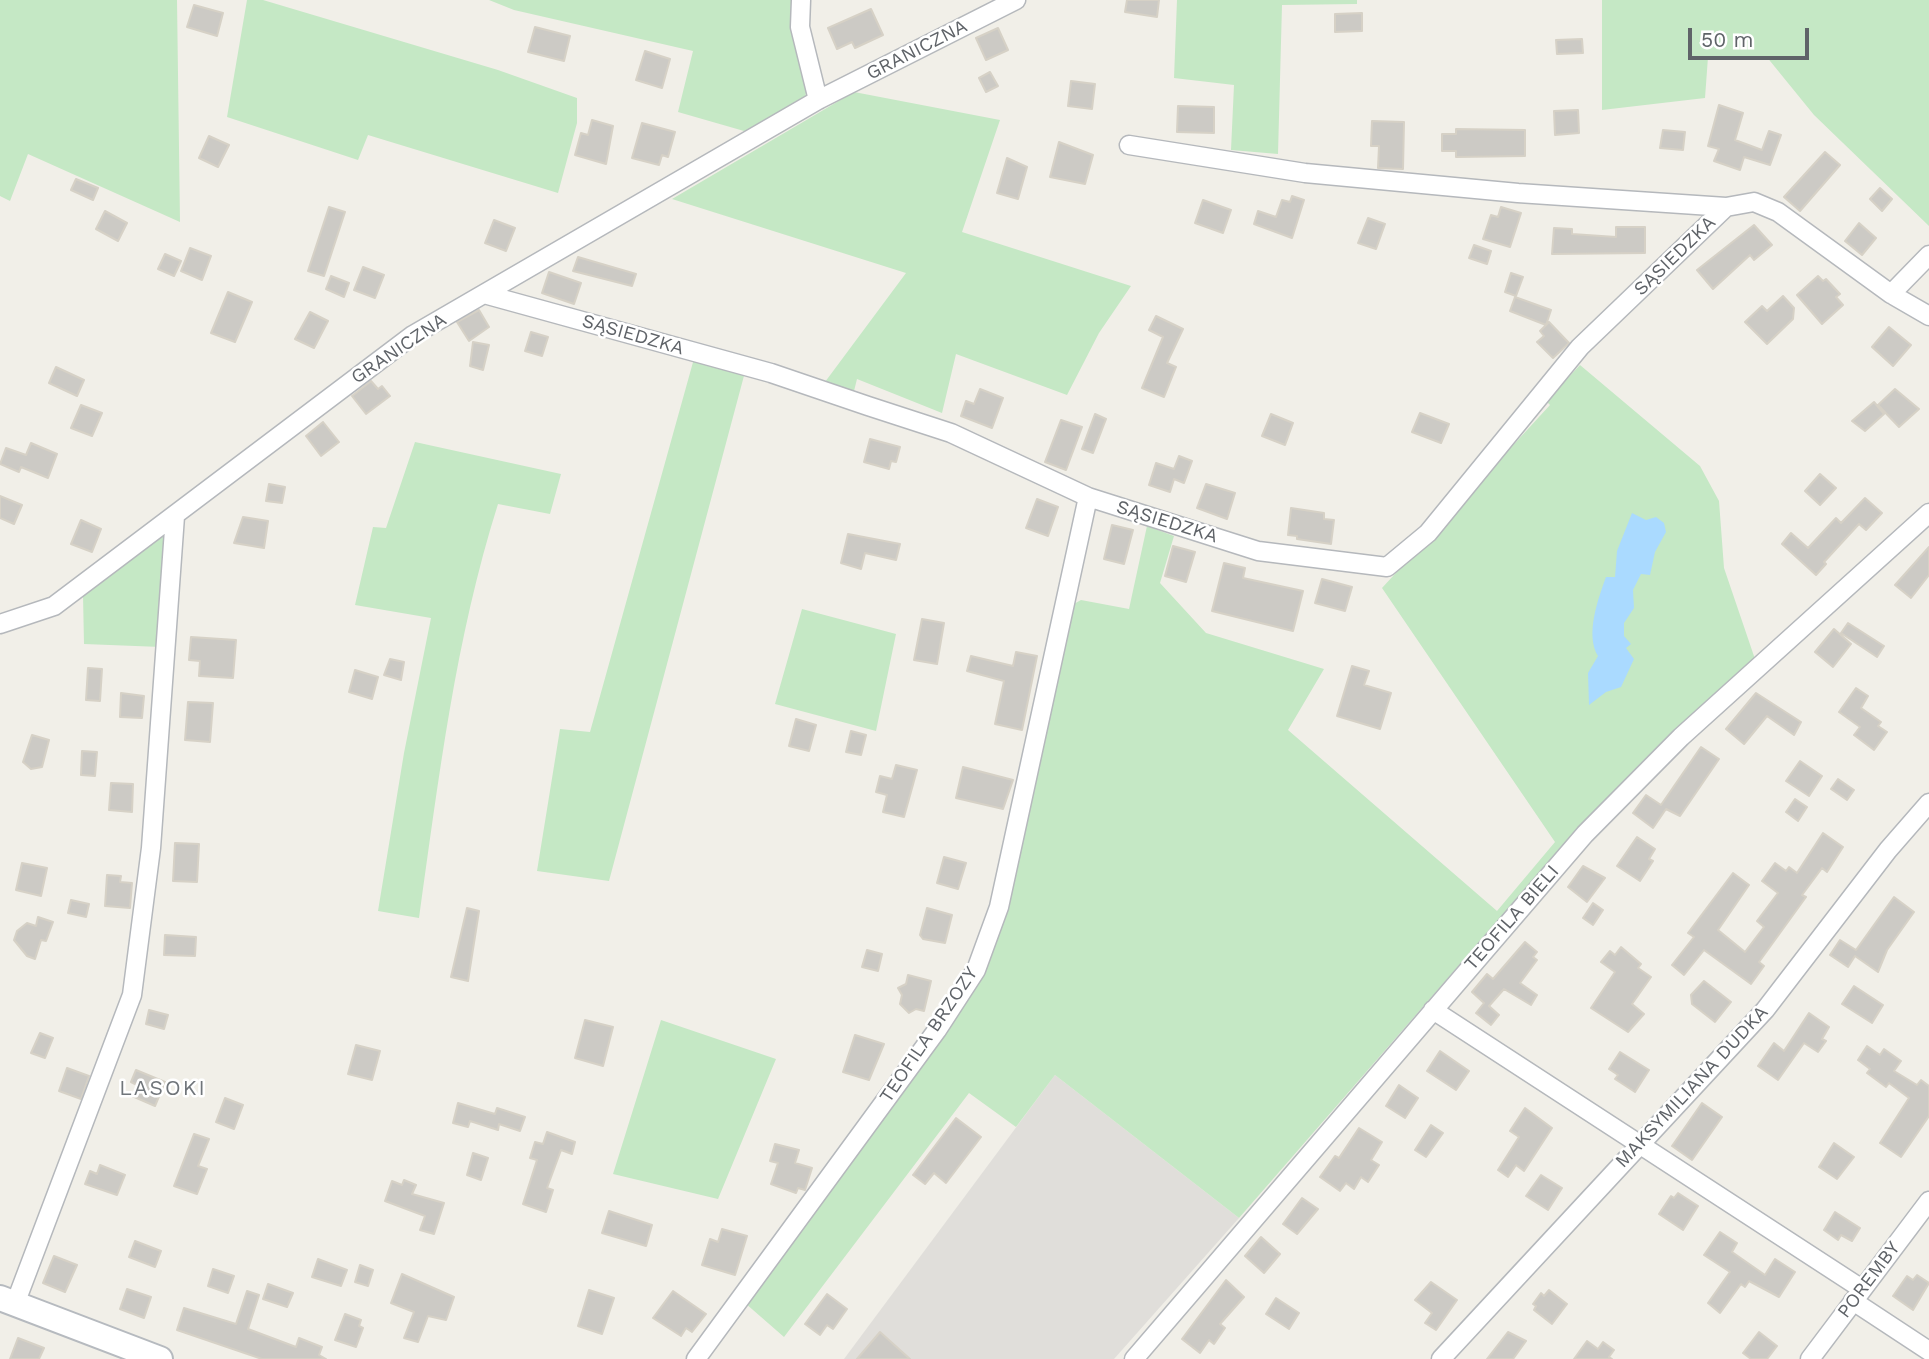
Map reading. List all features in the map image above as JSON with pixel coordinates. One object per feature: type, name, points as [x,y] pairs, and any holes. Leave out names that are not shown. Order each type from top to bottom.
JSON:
[{"type":"street","points":[[801,0],[800,27],[818,100]]},
{"type":"street","name":"GRANICZNA","points":[[0,624],[54,606],[413,335],[818,100],[1016,0]]},
{"type":"street","name":"SĄSIEDZKA","points":[[1129,145],[1305,173],[1518,193],[1726,207],[1755,202],[1778,212],[1929,317]]},
{"type":"street","name":"SĄSIEDZKA","points":[[484,294],[771,373],[951,433],[1088,497],[1258,551],[1387,567],[1428,533],[1580,347],[1726,207]]},
{"type":"street","points":[[1891,293],[1929,255]]},
{"type":"street","name":"TEOFILA BRZOZY","points":[[696,1359],[937,1030],[976,970],[999,907],[1088,497]]},
{"type":"street","name":"TEOFILA BIELI","points":[[1134,1359],[1585,834],[1681,737],[1929,513]]},
{"type":"street","points":[[160,1359],[8,1301],[132,995],[151,848],[175,516]]},
{"type":"street","name":"MAKSYMILIANA DUDKA","points":[[1441,1359],[1765,1010],[1888,850],[1929,803]]},
{"type":"street","points":[[1433,1010],[1638,1144],[1858,1295],[1929,1351]]},
{"type":"street","name":"POREMBY","points":[[1810,1359],[1929,1201]]},
{"type":"shaded area","points":[[1055,1075],[1239,1218],[1114,1359],[844,1359]]},
{"type":"green space","points":[[0,0],[177,0],[180,222],[28,154],[10,201],[0,196]]},
{"type":"green space","points":[[247,0],[263,0],[498,70],[577,98],[577,123],[558,193],[368,135],[358,160],[227,117]]},
{"type":"green space","points":[[489,0],[792,0],[791,27],[807,88],[805,98],[759,128],[744,131],[678,112],[693,51],[514,10]]},
{"type":"green space","points":[[1177,0],[1357,0],[1357,4],[1282,5],[1278,154],[1231,150],[1234,85],[1174,78]]},
{"type":"green space","points":[[1602,0],[1929,0],[1929,226],[1814,115],[1766,56],[1708,57],[1705,98],[1602,110]]},
{"type":"green space","points":[[854,92],[1000,120],[962,232],[1131,286],[1099,333],[1067,395],[956,354],[942,413],[857,379],[853,395],[825,382],[906,273],[672,199]]},
{"type":"green space","points":[[695,355],[745,372],[609,881],[537,871],[560,729],[590,732]]},
{"type":"green space","points":[[1580,365],[1700,466],[1719,501],[1724,568],[1756,662],[1569,839],[1239,1218],[1055,1075],[1016,1127],[969,1093],[784,1337],[745,1303],[979,982],[1008,906],[1072,605],[1081,600],[1129,609],[1147,526],[1174,536],[1160,583],[1206,633],[1324,669],[1288,730],[1497,911],[1555,842],[1382,588],[1550,405],[1546,401]]},
{"type":"green space","points":[[415,442],[561,474],[550,514],[498,504],[470,606],[459,658],[441,761],[419,918],[378,911],[404,753],[431,618],[355,605],[373,527],[386,528]]},
{"type":"green space","points":[[164,535],[169,538],[161,647],[84,644],[83,595]]},
{"type":"green space","points":[[802,609],[896,634],[876,731],[775,704]]},
{"type":"green space","points":[[661,1020],[776,1059],[718,1199],[613,1174]]},
{"type":"water","points":[[1632,513],[1646,520],[1656,517],[1664,523],[1666,532],[1655,552],[1650,575],[1641,574],[1633,590],[1634,608],[1624,623],[1624,636],[1631,644],[1626,648],[1634,659],[1621,687],[1606,692],[1589,705],[1588,673],[1598,656],[1593,638],[1597,606],[1606,577],[1615,577],[1617,551]]},
{"type":"building","points":[[1127,0],[1159,0],[1157,17],[1125,12]]},
{"type":"building","points":[[194,5],[223,13],[217,36],[187,27]]},
{"type":"building","points":[[871,9],[883,35],[855,48],[852,42],[837,49],[828,28]]},
{"type":"building","points":[[1362,13],[1362,31],[1335,32],[1335,14]]},
{"type":"building","points":[[535,27],[570,36],[564,61],[528,52]]},
{"type":"building","points":[[998,28],[1008,50],[986,60],[976,38]]},
{"type":"building","points":[[1582,39],[1583,53],[1557,54],[1556,40]]},
{"type":"building","points":[[645,51],[670,59],[662,88],[636,80]]},
{"type":"building","points":[[990,72],[998,86],[986,92],[979,78]]},
{"type":"building","points":[[1071,81],[1095,84],[1092,109],[1068,106]]},
{"type":"building","points":[[1719,105],[1743,113],[1735,140],[1762,150],[1769,131],[1781,135],[1770,165],[1744,157],[1740,170],[1714,161],[1719,149],[1708,146]]},
{"type":"building","points":[[1178,106],[1214,107],[1214,133],[1177,132]]},
{"type":"building","points":[[1578,110],[1579,133],[1555,135],[1554,111]]},
{"type":"building","points":[[592,120],[613,126],[606,164],[575,155],[581,133],[588,135]]},
{"type":"building","points":[[1372,121],[1404,122],[1403,169],[1378,168],[1379,146],[1371,146]]},
{"type":"building","points":[[642,123],[675,132],[668,157],[662,155],[659,165],[632,158]]},
{"type":"building","points":[[1456,129],[1525,130],[1525,156],[1456,157],[1456,151],[1442,151],[1442,134],[1456,134]]},
{"type":"building","points":[[1663,130],[1685,132],[1683,150],[1660,148]]},
{"type":"building","points":[[209,136],[229,145],[218,167],[199,158]]},
{"type":"building","points":[[1059,142],[1093,155],[1085,184],[1050,177]]},
{"type":"building","points":[[1825,152],[1840,165],[1800,211],[1784,197]]},
{"type":"building","points":[[1007,158],[1027,167],[1018,199],[997,193]]},
{"type":"building","points":[[76,179],[98,188],[93,200],[71,190]]},
{"type":"building","points":[[1880,188],[1892,199],[1882,211],[1870,199]]},
{"type":"building","points":[[1292,196],[1304,200],[1292,238],[1254,224],[1258,211],[1276,217],[1282,200],[1290,202]]},
{"type":"building","points":[[1203,200],[1231,210],[1223,233],[1195,223]]},
{"type":"building","points":[[329,207],[345,212],[324,276],[308,271]]},
{"type":"building","points":[[1501,207],[1521,213],[1510,247],[1483,239],[1491,215],[1498,217]]},
{"type":"building","points":[[105,211],[127,223],[118,241],[96,229]]},
{"type":"building","points":[[1368,218],[1385,224],[1376,249],[1358,243]]},
{"type":"building","points":[[494,220],[515,228],[506,251],[485,243]]},
{"type":"building","points":[[1859,223],[1876,238],[1862,255],[1845,241]]},
{"type":"building","points":[[1754,225],[1772,245],[1754,260],[1750,255],[1713,289],[1697,270]]},
{"type":"building","points":[[1616,227],[1645,227],[1645,253],[1552,254],[1554,228],[1572,229],[1572,234],[1616,237]]},
{"type":"building","points":[[1474,245],[1491,251],[1487,264],[1469,258]]},
{"type":"building","points":[[190,248],[211,256],[202,280],[181,271]]},
{"type":"building","points":[[165,254],[181,261],[174,276],[158,269]]},
{"type":"building","points":[[578,257],[636,274],[632,286],[573,271]]},
{"type":"building","points":[[363,267],[384,275],[375,298],[354,290]]},
{"type":"building","points":[[549,272],[581,283],[574,304],[542,293]]},
{"type":"building","points":[[1511,273],[1523,277],[1516,296],[1505,292]]},
{"type":"building","points":[[331,276],[349,283],[344,297],[326,289]]},
{"type":"building","points":[[1818,276],[1823,281],[1826,279],[1840,294],[1836,297],[1843,305],[1822,324],[1797,295]]},
{"type":"building","points":[[228,292],[252,302],[235,342],[211,333]]},
{"type":"building","points":[[1783,296],[1794,308],[1793,319],[1767,344],[1745,322],[1762,306],[1767,311]]},
{"type":"building","points":[[1515,297],[1551,310],[1546,325],[1510,311]]},
{"type":"building","points":[[479,310],[489,327],[469,341],[457,322]]},
{"type":"building","points":[[310,312],[328,321],[314,348],[295,339]]},
{"type":"building","points":[[1156,316],[1183,329],[1167,363],[1176,367],[1164,397],[1142,388],[1163,337],[1149,330]]},
{"type":"building","points":[[1549,322],[1569,343],[1553,358],[1537,342],[1544,336],[1540,331]]},
{"type":"building","points":[[1889,327],[1911,345],[1893,366],[1872,347]]},
{"type":"building","points":[[531,332],[548,337],[542,356],[525,351]]},
{"type":"building","points":[[473,342],[489,345],[483,370],[470,366]]},
{"type":"building","points":[[56,367],[84,380],[77,396],[49,383]]},
{"type":"building","points":[[371,381],[378,389],[382,386],[390,396],[366,414],[352,396]]},
{"type":"building","points":[[980,389],[1003,398],[992,428],[961,416],[966,401],[974,404]]},
{"type":"building","points":[[1895,389],[1919,409],[1899,427],[1878,405]]},
{"type":"building","points":[[1874,402],[1884,414],[1865,431],[1852,421]]},
{"type":"building","points":[[81,405],[102,413],[92,436],[71,428]]},
{"type":"building","points":[[1420,413],[1449,424],[1441,443],[1412,432]]},
{"type":"building","points":[[1095,414],[1106,419],[1093,453],[1082,449]]},
{"type":"building","points":[[1271,414],[1293,423],[1285,445],[1262,436]]},
{"type":"building","points":[[1061,420],[1082,427],[1066,470],[1045,462]]},
{"type":"building","points":[[323,422],[339,442],[321,456],[306,436]]},
{"type":"building","points":[[870,439],[900,447],[896,462],[891,461],[889,469],[864,462]]},
{"type":"building","points":[[31,443],[57,454],[48,478],[21,467],[19,472],[0,464],[6,448],[26,455]]},
{"type":"building","points":[[1179,456],[1192,461],[1184,483],[1174,479],[1170,492],[1149,485],[1156,463],[1174,469]]},
{"type":"building","points":[[1820,474],[1836,488],[1820,505],[1805,491]]},
{"type":"building","points":[[269,484],[285,487],[282,503],[266,501]]},
{"type":"building","points":[[1206,484],[1235,493],[1227,519],[1197,508]]},
{"type":"building","points":[[0,496],[22,505],[14,524],[0,518]]},
{"type":"building","points":[[1865,498],[1882,513],[1866,530],[1859,524],[1824,562],[1826,564],[1816,575],[1782,544],[1791,533],[1808,548],[1836,518],[1841,523]]},
{"type":"building","points":[[1037,499],[1058,507],[1048,536],[1026,528]]},
{"type":"building","points":[[1291,508],[1324,513],[1324,519],[1334,520],[1331,544],[1288,535]]},
{"type":"building","points":[[243,517],[268,521],[264,548],[234,543]]},
{"type":"building","points":[[81,520],[101,529],[92,552],[71,544]]},
{"type":"building","points":[[1112,525],[1133,530],[1124,564],[1104,559]]},
{"type":"building","points":[[848,534],[900,544],[896,560],[865,553],[861,569],[841,563]]},
{"type":"building","points":[[1173,546],[1195,552],[1186,582],[1165,576]]},
{"type":"building","points":[[1929,547],[1929,575],[1911,598],[1895,585]]},
{"type":"building","points":[[1224,563],[1245,568],[1243,578],[1303,591],[1293,631],[1212,611]]},
{"type":"building","points":[[1322,579],[1352,587],[1345,611],[1315,603]]},
{"type":"building","points":[[922,619],[944,623],[937,664],[914,660]]},
{"type":"building","points":[[1848,623],[1884,646],[1877,657],[1841,633]]},
{"type":"building","points":[[1834,629],[1851,644],[1833,667],[1815,652]]},
{"type":"building","points":[[191,637],[236,640],[233,678],[199,676],[200,661],[189,660]]},
{"type":"building","points":[[1016,652],[1037,656],[1022,730],[995,724],[1004,681],[967,671],[971,656],[1013,666]]},
{"type":"building","points":[[390,659],[404,662],[401,680],[384,675]]},
{"type":"building","points":[[1352,666],[1369,671],[1364,685],[1391,693],[1380,729],[1337,716]]},
{"type":"building","points":[[88,668],[102,669],[100,701],[86,700]]},
{"type":"building","points":[[355,670],[378,677],[372,699],[349,692]]},
{"type":"building","points":[[1856,688],[1868,696],[1861,708],[1881,722],[1878,726],[1887,732],[1874,750],[1854,735],[1860,727],[1839,712]]},
{"type":"building","points":[[121,693],[144,696],[142,718],[120,717]]},
{"type":"building","points":[[1756,693],[1801,722],[1794,735],[1767,716],[1744,744],[1726,729]]},
{"type":"building","points":[[188,702],[213,703],[210,742],[185,740]]},
{"type":"building","points":[[796,719],[816,725],[809,751],[789,746]]},
{"type":"building","points":[[851,731],[866,735],[861,755],[846,752]]},
{"type":"building","points":[[32,735],[49,740],[42,767],[31,769],[23,762]]},
{"type":"building","points":[[1701,747],[1719,759],[1680,816],[1666,809],[1653,828],[1633,813],[1646,795],[1661,805]]},
{"type":"building","points":[[82,751],[97,752],[95,776],[81,775]]},
{"type":"building","points":[[1800,761],[1822,776],[1809,796],[1786,781]]},
{"type":"building","points":[[896,765],[917,770],[904,817],[883,812],[887,795],[876,792],[880,776],[892,779]]},
{"type":"building","points":[[963,767],[1013,780],[1003,809],[956,798]]},
{"type":"building","points":[[1838,779],[1854,790],[1847,800],[1831,789]]},
{"type":"building","points":[[111,783],[133,784],[132,812],[109,810]]},
{"type":"building","points":[[1795,799],[1807,807],[1798,821],[1786,812]]},
{"type":"building","points":[[1823,833],[1843,847],[1827,872],[1822,868],[1802,895],[1806,897],[1759,962],[1764,966],[1751,984],[1704,950],[1684,975],[1672,965],[1694,937],[1688,933],[1733,873],[1749,885],[1718,930],[1745,952],[1764,927],[1757,921],[1778,893],[1762,881],[1775,863],[1786,871],[1789,867],[1797,873]]},
{"type":"building","points":[[1637,837],[1655,849],[1649,859],[1653,861],[1640,881],[1617,866]]},
{"type":"building","points":[[175,843],[199,844],[197,882],[173,881]]},
{"type":"building","points":[[944,857],[966,863],[958,889],[937,883]]},
{"type":"building","points":[[22,863],[47,868],[41,896],[16,890]]},
{"type":"building","points":[[1583,866],[1605,878],[1587,902],[1568,887]]},
{"type":"building","points":[[107,875],[121,876],[120,882],[132,883],[130,908],[105,906]]},
{"type":"building","points":[[1894,897],[1914,912],[1887,950],[1878,972],[1855,956],[1848,967],[1830,955],[1840,940],[1856,950]]},
{"type":"building","points":[[71,900],[89,904],[86,917],[68,913]]},
{"type":"building","points":[[1593,903],[1603,910],[1593,925],[1583,918]]},
{"type":"building","points":[[467,908],[479,911],[468,981],[451,977]]},
{"type":"building","points":[[927,908],[952,915],[945,943],[923,939],[920,935]]},
{"type":"building","points":[[38,917],[53,922],[46,941],[41,940],[35,959],[27,956],[14,940],[17,931],[27,923],[36,926]]},
{"type":"building","points":[[165,935],[196,937],[195,956],[164,955]]},
{"type":"building","points":[[1525,942],[1537,952],[1533,957],[1537,960],[1520,983],[1537,995],[1531,1005],[1504,989],[1489,1006],[1499,1015],[1491,1025],[1476,1013],[1484,1003],[1472,992],[1487,974],[1493,979]]},
{"type":"building","points":[[1621,947],[1641,964],[1638,968],[1651,977],[1632,1004],[1644,1014],[1628,1032],[1591,1008],[1615,972],[1601,962],[1610,951],[1615,955]]},
{"type":"building","points":[[867,950],[882,954],[878,971],[862,967]]},
{"type":"building","points":[[908,975],[931,981],[924,1011],[916,1009],[909,1013],[900,1004],[902,995],[898,988],[906,984]]},
{"type":"building","points":[[1704,981],[1731,1002],[1715,1022],[1692,1004],[1691,995]]},
{"type":"building","points":[[1854,986],[1883,1005],[1872,1023],[1842,1004]]},
{"type":"building","points":[[149,1010],[168,1015],[164,1029],[146,1024]]},
{"type":"building","points":[[1809,1013],[1829,1027],[1822,1039],[1826,1041],[1818,1052],[1804,1043],[1778,1080],[1758,1066],[1774,1043],[1784,1051]]},
{"type":"building","points":[[585,1020],[613,1027],[603,1066],[575,1058]]},
{"type":"building","points":[[40,1033],[53,1038],[45,1058],[31,1053]]},
{"type":"building","points":[[855,1035],[884,1044],[869,1080],[843,1072]]},
{"type":"building","points":[[356,1045],[380,1051],[372,1080],[348,1074]]},
{"type":"building","points":[[1867,1046],[1880,1055],[1884,1049],[1901,1061],[1894,1071],[1917,1085],[1921,1080],[1929,1086],[1929,1116],[1901,1157],[1880,1143],[1909,1098],[1889,1083],[1886,1087],[1867,1073],[1870,1069],[1858,1060]]},
{"type":"building","points":[[1440,1051],[1469,1071],[1456,1090],[1427,1071]]},
{"type":"building","points":[[1620,1052],[1649,1070],[1635,1092],[1615,1079],[1618,1075],[1609,1069]]},
{"type":"building","points":[[67,1068],[89,1076],[81,1099],[59,1091]]},
{"type":"building","points":[[136,1070],[165,1082],[155,1106],[132,1096],[137,1085],[131,1082]]},
{"type":"building","points":[[1399,1085],[1418,1098],[1405,1118],[1386,1106]]},
{"type":"building","points":[[225,1098],[243,1105],[234,1129],[216,1122]]},
{"type":"building","points":[[458,1103],[495,1114],[497,1108],[525,1117],[520,1131],[499,1124],[498,1130],[470,1121],[468,1127],[453,1123]]},
{"type":"building","points":[[1702,1103],[1722,1117],[1692,1160],[1672,1146]]},
{"type":"building","points":[[1525,1108],[1552,1128],[1524,1171],[1516,1165],[1508,1177],[1498,1170],[1519,1137],[1510,1131]]},
{"type":"building","points":[[956,1118],[981,1137],[946,1183],[934,1173],[925,1184],[913,1175]]},
{"type":"building","points":[[1431,1125],[1443,1133],[1426,1157],[1415,1150]]},
{"type":"building","points":[[1359,1128],[1382,1142],[1371,1160],[1379,1165],[1368,1182],[1361,1177],[1354,1189],[1346,1183],[1340,1191],[1320,1177],[1335,1156],[1339,1158]]},
{"type":"building","points":[[547,1132],[575,1142],[572,1154],[561,1150],[547,1188],[553,1190],[546,1212],[523,1204],[537,1160],[530,1158],[535,1142],[543,1144]]},
{"type":"building","points":[[194,1134],[209,1139],[198,1166],[207,1169],[197,1194],[174,1186]]},
{"type":"building","points":[[1834,1143],[1854,1157],[1837,1179],[1819,1167]]},
{"type":"building","points":[[775,1144],[799,1150],[795,1163],[812,1168],[805,1190],[798,1188],[796,1193],[771,1184],[778,1163],[770,1161]]},
{"type":"building","points":[[473,1153],[488,1158],[481,1180],[467,1175]]},
{"type":"building","points":[[100,1165],[125,1175],[117,1195],[85,1184],[90,1171],[97,1174]]},
{"type":"building","points":[[1541,1175],[1562,1188],[1548,1210],[1526,1196]]},
{"type":"building","points":[[404,1180],[416,1185],[412,1194],[444,1203],[434,1234],[420,1230],[425,1216],[385,1201],[392,1181],[402,1185]]},
{"type":"building","points":[[1678,1193],[1698,1206],[1683,1230],[1659,1214],[1671,1196],[1674,1198]]},
{"type":"building","points":[[1302,1198],[1318,1209],[1297,1234],[1283,1224]]},
{"type":"building","points":[[609,1211],[652,1225],[646,1246],[602,1233]]},
{"type":"building","points":[[1835,1212],[1860,1228],[1852,1241],[1841,1235],[1838,1240],[1824,1230]]},
{"type":"building","points":[[722,1229],[747,1236],[735,1275],[702,1265],[710,1239],[718,1242]]},
{"type":"building","points":[[1720,1232],[1737,1243],[1732,1252],[1765,1275],[1775,1259],[1795,1272],[1779,1297],[1749,1281],[1745,1287],[1741,1284],[1720,1313],[1708,1303],[1730,1272],[1704,1255]]},
{"type":"building","points":[[1261,1237],[1280,1254],[1264,1273],[1245,1256]]},
{"type":"building","points":[[135,1241],[161,1251],[155,1267],[129,1257]]},
{"type":"building","points":[[54,1256],[77,1265],[65,1292],[43,1283]]},
{"type":"building","points":[[318,1259],[347,1270],[341,1286],[312,1277]]},
{"type":"building","points":[[360,1265],[373,1270],[368,1286],[355,1282]]},
{"type":"building","points":[[213,1269],[234,1276],[228,1293],[208,1286]]},
{"type":"building","points":[[402,1274],[454,1297],[446,1320],[428,1316],[418,1342],[404,1338],[414,1312],[391,1303]]},
{"type":"building","points":[[1917,1275],[1929,1283],[1913,1310],[1893,1296],[1907,1276],[1913,1280]]},
{"type":"building","points":[[1226,1280],[1244,1297],[1220,1324],[1225,1328],[1214,1344],[1209,1340],[1200,1353],[1182,1339]]},
{"type":"building","points":[[1431,1282],[1457,1300],[1436,1330],[1425,1323],[1432,1313],[1415,1300]]},
{"type":"building","points":[[268,1284],[293,1293],[287,1307],[263,1299]]},
{"type":"building","points":[[127,1289],[151,1297],[144,1318],[120,1309]]},
{"type":"building","points":[[589,1290],[614,1298],[602,1334],[578,1326]]},
{"type":"building","points":[[1549,1290],[1567,1304],[1552,1324],[1534,1310],[1536,1306],[1533,1304],[1541,1293],[1544,1296]]},
{"type":"building","points":[[247,1291],[259,1295],[248,1329],[296,1347],[299,1338],[322,1347],[319,1355],[326,1359],[262,1359],[177,1330],[184,1308],[236,1324]]},
{"type":"building","points":[[673,1291],[706,1314],[692,1332],[686,1328],[681,1336],[653,1318]]},
{"type":"building","points":[[827,1294],[847,1309],[833,1329],[827,1325],[820,1335],[805,1324]]},
{"type":"building","points":[[1276,1298],[1299,1313],[1289,1329],[1266,1314]]},
{"type":"building","points":[[345,1314],[361,1320],[359,1326],[363,1328],[356,1347],[335,1340]]},
{"type":"building","points":[[880,1332],[910,1359],[857,1359]]},
{"type":"building","points":[[1508,1332],[1526,1341],[1513,1359],[1487,1359]]},
{"type":"building","points":[[1759,1332],[1777,1346],[1767,1359],[1751,1359],[1743,1353]]},
{"type":"building","points":[[18,1338],[44,1348],[39,1359],[10,1359]]},
{"type":"building","points":[[1587,1341],[1598,1349],[1603,1342],[1614,1350],[1609,1357],[1612,1359],[1574,1359]]},
{"type":"district","name":"LASOKI","points":[[163,1089]]}]
